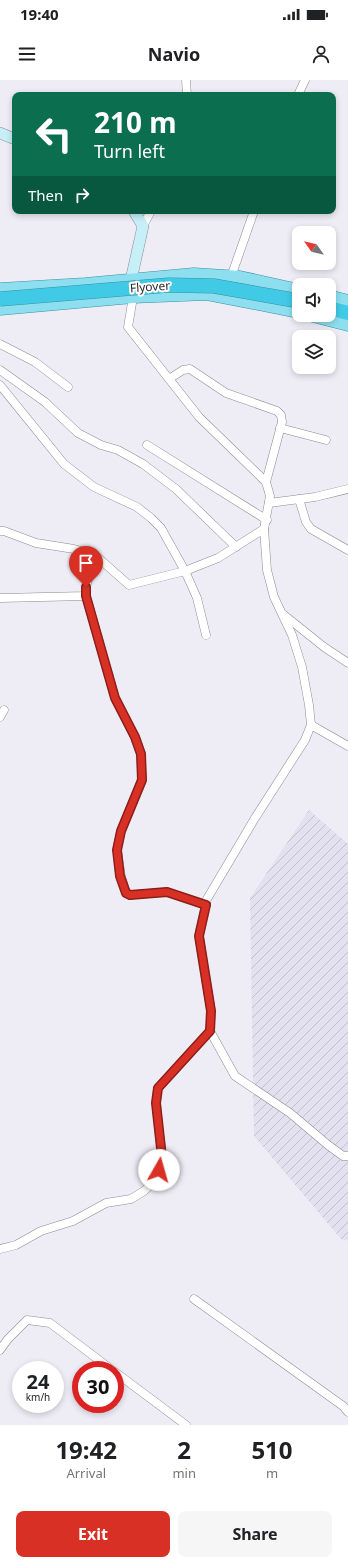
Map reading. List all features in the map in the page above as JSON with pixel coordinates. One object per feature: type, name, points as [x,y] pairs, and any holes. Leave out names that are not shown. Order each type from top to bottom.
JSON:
[{"type":"highway","name":"Flyover","points":[[0,299],[169,286],[214,286],[292,300]]},
{"type":"highway","points":[[336,310],[348,313]]},
{"type":"main road","points":[[0,289],[194,274],[231,277],[292,289]]},
{"type":"main road","points":[[0,309],[134,297],[206,294],[292,311]]},
{"type":"main road","points":[[336,298],[348,301]]},
{"type":"main road","points":[[336,322],[348,325]]},
{"type":"street","points":[[186,80],[187,92]]},
{"type":"street","points":[[299,92],[305,80]]},
{"type":"street","points":[[0,133],[12,138]]},
{"type":"street","points":[[136,214],[143,226]]},
{"type":"street","points":[[149,214],[143,226],[130,280],[134,297],[128,327],[199,417],[266,482],[270,496],[267,520],[264,529],[267,570],[274,597],[292,635],[302,667],[311,725],[305,740],[219,878],[206,905],[199,936],[211,1011],[210,1031],[235,1076],[290,1112],[328,1146],[343,1156],[348,1156]]},
{"type":"street","points":[[231,277],[253,214]]},
{"type":"street","points":[[0,344],[36,362],[68,387]]},
{"type":"street","points":[[169,379],[186,368],[194,371],[226,393],[277,411],[281,415],[282,422],[266,482]]},
{"type":"street","points":[[0,370],[45,402],[78,433],[101,445],[118,450],[143,464],[176,489],[236,547]]},
{"type":"street","points":[[0,385],[64,464],[89,484],[137,507],[161,528],[185,571],[197,598],[206,635]]},
{"type":"street","points":[[280,428],[326,440]]},
{"type":"street","points":[[147,445],[267,520]]},
{"type":"street","points":[[269,503],[300,499],[348,489]]},
{"type":"street","points":[[300,499],[306,522],[311,529],[348,550]]},
{"type":"street","points":[[0,531],[4,531],[36,543],[74,549],[95,555],[129,585],[185,571],[218,558],[264,529]]},
{"type":"street","points":[[95,555],[86,587],[86,596],[115,698],[135,737],[141,754],[142,780],[121,831],[117,850],[120,876],[126,893],[130,895],[167,892],[206,905]]},
{"type":"street","points":[[0,598],[86,596]]},
{"type":"street","points":[[282,613],[324,646],[348,662]]},
{"type":"street","points":[[311,725],[348,746]]},
{"type":"street","points":[[0,1249],[16,1245],[41,1231],[73,1221],[106,1203],[131,1199],[144,1192],[155,1181],[162,1157],[156,1103],[158,1088],[210,1031]]},
{"type":"street","points":[[194,1300],[343,1406],[348,1412]]},
{"type":"street","points":[[0,1350],[8,1339],[27,1320],[50,1323],[100,1361]]},
{"type":"street","points":[[124,1379],[186,1425]]},
{"type":"shaded area","points":[[309,810],[348,844],[348,1241],[341,1239],[254,1136],[250,898]]},
{"type":"route","points":[[86,587],[86,596],[115,698],[135,737],[141,754],[142,780],[121,831],[117,850],[120,876],[126,893],[130,895],[167,892],[206,905],[199,936],[211,1011],[210,1031],[166,1077],[158,1088],[156,1103],[162,1157],[159,1170]]}]
